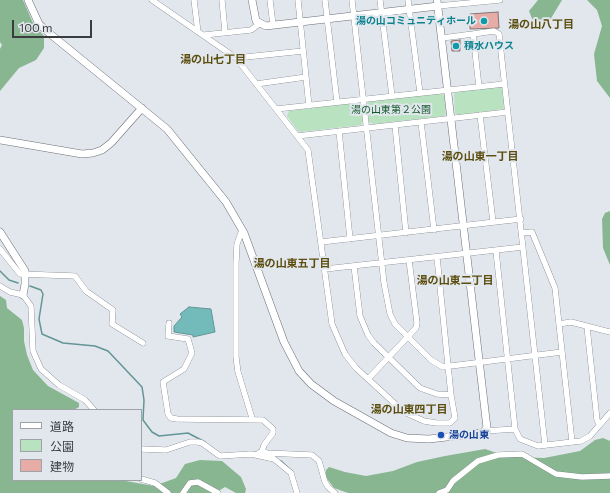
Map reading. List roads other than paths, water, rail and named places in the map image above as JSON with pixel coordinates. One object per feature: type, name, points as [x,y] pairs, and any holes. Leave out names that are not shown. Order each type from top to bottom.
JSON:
[{"type":"street","points":[[28,0],[39,24],[142,108],[176,138],[226,202],[242,230],[284,342],[299,371],[311,384],[348,409],[391,433],[407,438],[440,439],[482,433],[486,431],[516,429]]},
{"type":"street","points":[[152,0],[236,58],[308,150],[332,324],[345,354],[368,379],[404,412],[424,421],[436,424],[450,423],[454,421],[455,418],[451,395],[437,257]]},
{"type":"street","points":[[194,0],[198,32]]},
{"type":"street","points":[[222,0],[225,32]]},
{"type":"street","points":[[252,0],[255,18],[259,24],[266,26],[409,9],[438,3],[500,0]]},
{"type":"street","points":[[270,0],[273,25]]},
{"type":"street","points":[[298,0],[310,106]]},
{"type":"street","points":[[325,0],[337,102]]},
{"type":"street","points":[[352,0],[365,100],[382,262],[390,314],[395,324],[407,338],[437,365],[448,366],[562,352]]},
{"type":"street","points":[[380,0],[392,96]]},
{"type":"street","points":[[408,0],[420,93]]},
{"type":"street","points":[[438,3],[465,254],[487,428],[486,431]]},
{"type":"street","points":[[204,35],[251,30],[259,24]]},
{"type":"street","points":[[442,38],[494,31],[499,34],[545,445]]},
{"type":"street","points":[[473,34],[479,86]]},
{"type":"street","points":[[236,58],[303,51]]},
{"type":"street","points":[[256,84],[306,78]]},
{"type":"street","points":[[276,109],[504,84]]},
{"type":"street","points":[[0,136],[4,140],[82,154],[93,153],[102,150],[111,143],[142,108]]},
{"type":"street","points":[[297,136],[508,112]]},
{"type":"street","points":[[480,116],[493,222]]},
{"type":"street","points":[[421,122],[434,230]]},
{"type":"street","points":[[395,125],[406,232]]},
{"type":"street","points":[[339,132],[350,239]]},
{"type":"street","points":[[321,242],[521,220]]},
{"type":"street","points":[[242,230],[237,244],[236,356],[242,387],[252,418]]},
{"type":"street","points":[[0,232],[22,266],[26,276],[23,295]]},
{"type":"street","points":[[522,233],[532,232],[555,288],[572,442]]},
{"type":"street","points":[[0,248],[18,272],[26,276],[51,274],[75,276],[86,291],[112,310],[112,324],[143,343]]},
{"type":"street","points":[[325,269],[523,248]]},
{"type":"street","points":[[496,251],[516,429],[520,439],[538,446],[586,439],[610,413]]},
{"type":"street","points":[[368,379],[416,328],[417,323],[409,260]]},
{"type":"street","points":[[354,266],[358,303],[364,326],[374,344],[420,388],[437,394],[451,395]]},
{"type":"street","points":[[0,286],[10,292],[23,295],[31,306],[32,344],[36,359],[42,369],[59,385],[85,400],[88,399],[97,409]]},
{"type":"street","points":[[559,324],[571,322],[610,332]]},
{"type":"street","points":[[169,323],[168,336],[188,340],[192,352],[184,369],[163,382],[169,416],[177,419],[252,418],[263,420],[273,429],[273,433],[264,445],[262,451],[256,455]]},
{"type":"street","points":[[587,327],[597,420],[600,425]]},
{"type":"street","points":[[85,400],[93,409]]},
{"type":"street","points":[[142,449],[166,450],[190,442],[198,442],[202,443],[220,456],[256,455],[274,459],[290,471],[297,493]]},
{"type":"street","points":[[262,451],[267,453],[312,455],[319,461],[328,487],[335,493]]},
{"type":"street","points":[[439,493],[447,490],[453,481],[478,461],[498,455],[522,454],[556,474],[582,477],[610,476]]},
{"type":"street","points":[[142,479],[155,483],[168,493]]},
{"type":"street","points":[[184,493],[190,483],[198,482],[218,493]]},
{"type":"water","points":[[189,307],[211,309],[215,332],[193,337],[193,335],[174,332],[174,326],[182,317],[180,314]]},
{"type":"waterway","points":[[0,271],[9,280],[18,283]]},
{"type":"waterway","points":[[30,286],[41,290],[43,294],[39,319],[42,334],[63,343],[95,346],[108,351],[142,387],[144,400],[143,420],[152,432],[159,436],[188,433],[205,442]]},
{"type":"waterway","points":[[281,461],[293,472]]},
{"type":"place","name":"湯の山コミュニティホール","points":[[484,21]]},
{"type":"place","name":"積水ハウス","points":[[456,46]]},
{"type":"place","name":"湯の山東","points":[[441,435]]},
{"type":"district","name":"湯の山八丁目","points":[[541,24]]},
{"type":"district","name":"湯の山七丁目","points":[[213,59]]},
{"type":"district","name":"湯の山東一丁目","points":[[480,156]]},
{"type":"district","name":"湯の山東五丁目","points":[[292,263]]},
{"type":"district","name":"湯の山東二丁目","points":[[455,280]]},
{"type":"district","name":"湯の山東四丁目","points":[[409,409]]},
{"type":"park label","name":"湯の山東第２公園","points":[[391,110]]}]
